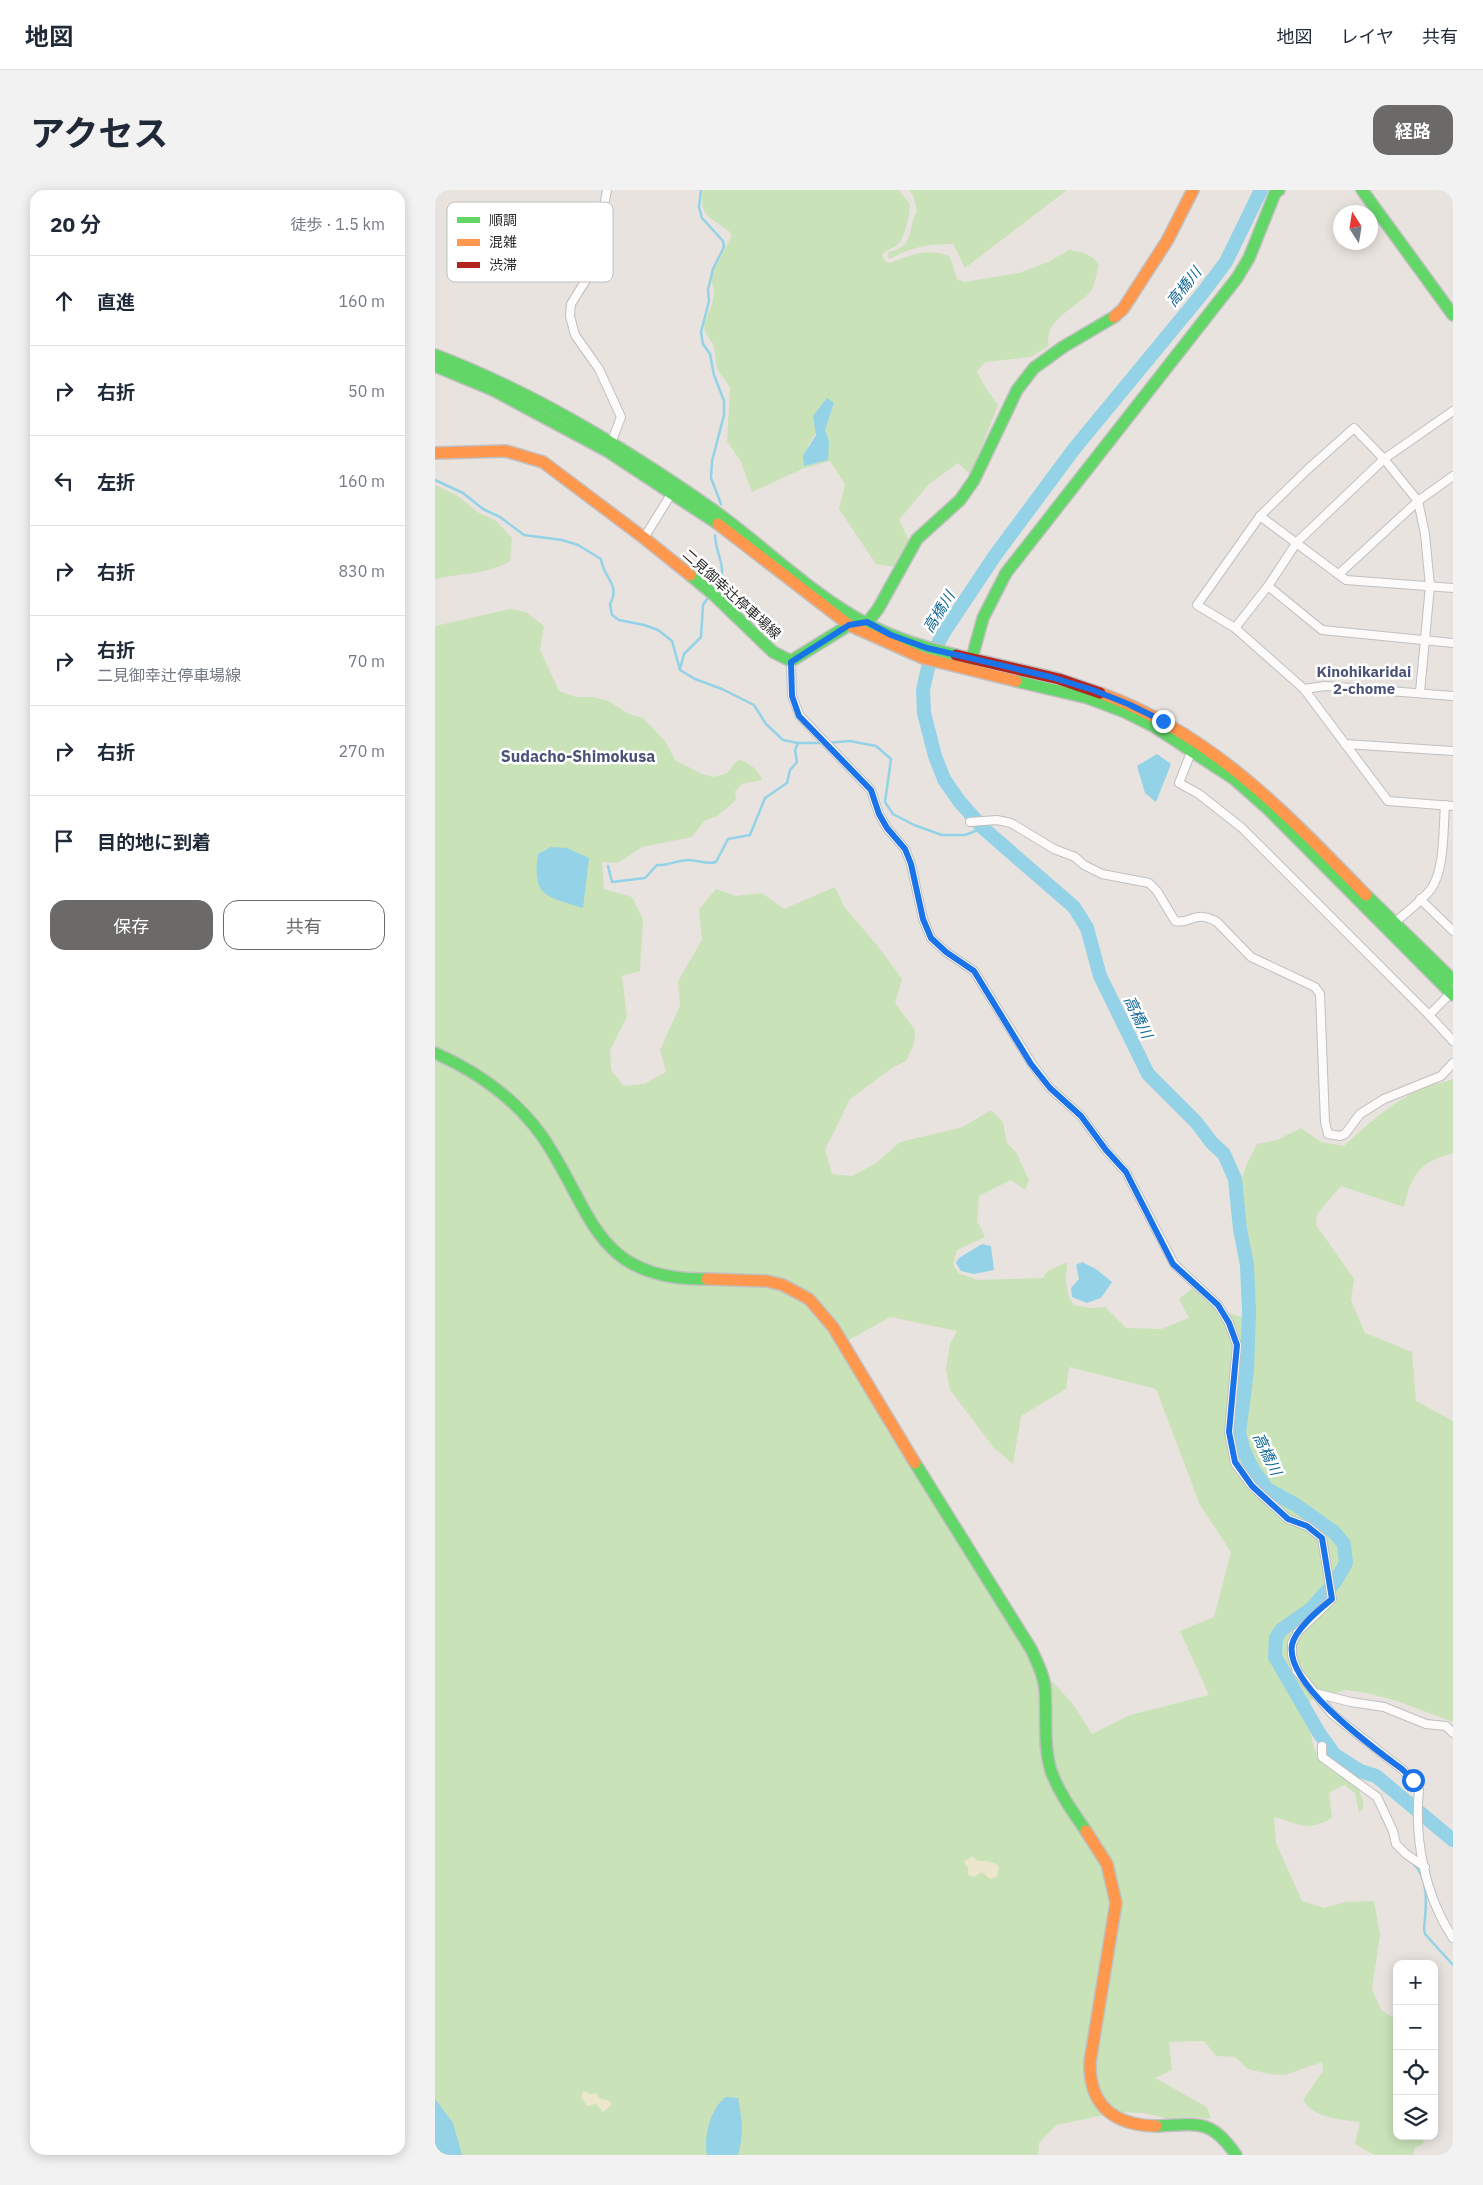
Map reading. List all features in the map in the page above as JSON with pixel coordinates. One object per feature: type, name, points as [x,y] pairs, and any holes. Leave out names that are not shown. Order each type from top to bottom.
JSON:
[{"type":"street","points":[[1193,190],[1167,241],[1123,309],[1108,322],[1063,347],[1034,368],[1017,390],[974,480],[960,500],[917,539],[877,609],[867,622],[849,625],[791,662],[792,696],[799,716],[871,790],[879,814],[887,828],[905,849],[916,880],[923,919],[931,938],[946,952],[974,971],[1031,1064],[1050,1088],[1081,1116],[1106,1150],[1126,1172],[1173,1264],[1218,1305],[1229,1323],[1237,1345],[1229,1432],[1235,1462],[1252,1486],[1288,1519],[1307,1526],[1322,1538],[1332,1599],[1298,1632],[1292,1644],[1292,1655],[1297,1670],[1332,1714],[1403,1770],[1419,1789],[1417,1814],[1419,1842],[1438,1914],[1453,1938]]},
{"type":"street","points":[[970,665],[989,603],[1006,573],[1237,278],[1249,258],[1275,192],[1279,190]]},
{"type":"street","points":[[1362,190],[1453,315]]},
{"type":"street","points":[[585,282],[571,304],[570,316],[575,335],[599,369],[621,417],[609,447]]},
{"type":"street","points":[[435,356],[465,366],[501,383],[609,447],[735,526],[843,610],[925,653]]},
{"type":"street","points":[[435,366],[493,390],[609,447]]},
{"type":"street","points":[[1235,628],[1268,586],[1297,542],[1384,459],[1453,411]]},
{"type":"street","points":[[1393,924],[1430,890],[1439,871],[1449,805],[1388,800],[1304,689],[1235,628],[1197,605],[1261,516],[1308,469],[1354,428],[1384,459],[1418,501],[1425,534],[1430,586],[1420,692]]},
{"type":"street","name":"二見御幸辻停車場線","points":[[435,453],[505,451],[543,462],[644,538],[711,593],[773,652],[791,662]]},
{"type":"street","points":[[1339,574],[1418,501],[1453,476]]},
{"type":"street","points":[[644,538],[675,489]]},
{"type":"street","points":[[675,489],[849,625],[925,653],[1088,698],[1125,712],[1193,750],[1234,779],[1269,810],[1452,993],[1429,1015]]},
{"type":"street","points":[[1261,516],[1346,580],[1453,588]]},
{"type":"street","points":[[1268,586],[1322,630],[1453,642]]},
{"type":"street","points":[[970,665],[1051,677],[1093,690],[1163,721],[1198,742],[1246,777],[1278,805],[1393,924],[1453,980]]},
{"type":"street","points":[[1304,689],[1325,686],[1453,696]]},
{"type":"street","points":[[1345,744],[1453,751]]},
{"type":"street","points":[[1193,750],[1179,782],[1199,794],[1242,828],[1453,1041]]},
{"type":"street","points":[[970,822],[997,820],[1011,823],[1054,849],[1075,857],[1084,865],[1102,874],[1149,883],[1157,891],[1175,921],[1180,922],[1202,916],[1210,918],[1217,922],[1251,957],[1315,987],[1320,994],[1325,1122],[1328,1134],[1340,1136],[1345,1134],[1360,1114],[1383,1099],[1441,1076],[1453,1063]]},
{"type":"street","points":[[1421,899],[1453,931]]},
{"type":"street","points":[[435,1053],[479,1073],[501,1090],[524,1113],[546,1141],[591,1223],[606,1243],[631,1262],[664,1277],[685,1280],[753,1280],[775,1283],[800,1293],[827,1317],[929,1486],[1031,1649],[1039,1666],[1045,1687],[1047,1748],[1051,1770],[1066,1803],[1093,1840],[1107,1864],[1116,1903],[1089,2062],[1091,2084],[1099,2104],[1119,2122],[1131,2126],[1195,2124],[1214,2128],[1228,2140],[1236,2155]]},
{"type":"street","points":[[1315,1693],[1351,1702],[1385,1707],[1425,1724],[1446,1726],[1453,1733]]},
{"type":"street","points":[[1322,1746],[1323,1757],[1377,1796],[1393,1831],[1396,1844],[1406,1854],[1425,1867]]},
{"type":"green space","points":[[703,190],[899,190],[910,207],[905,231],[900,241],[882,255],[885,261],[890,263],[920,253],[943,254],[950,257],[957,279],[964,282],[1019,273],[1048,262],[1069,250],[1084,253],[1094,258],[1099,266],[1090,292],[1055,322],[1048,337],[1049,346],[1031,357],[985,362],[977,371],[985,387],[998,405],[971,475],[958,463],[928,485],[899,520],[909,540],[895,567],[876,564],[839,509],[845,484],[830,461],[802,469],[752,492],[740,460],[727,441],[730,387],[717,369],[714,346],[705,332],[704,324],[714,293],[711,276],[731,237],[730,232],[708,216],[702,199]],"holes":[[[834,403],[825,430],[829,441],[807,447]]]},
{"type":"green space","points":[[909,190],[1067,190],[965,268],[953,244],[920,247],[889,259],[887,253],[900,248],[906,243],[917,212],[913,195]]},
{"type":"green space","points":[[435,485],[458,496],[479,513],[495,520],[512,538],[510,561],[492,569],[435,579]]},
{"type":"green space","points":[[510,609],[526,612],[544,626],[540,650],[559,691],[576,697],[594,697],[608,701],[629,714],[643,718],[665,741],[675,760],[702,774],[714,777],[727,773],[738,760],[749,764],[756,770],[762,780],[742,784],[735,791],[736,800],[717,816],[704,821],[692,837],[642,847],[618,863],[602,862],[604,889],[632,897],[643,919],[640,971],[622,976],[627,1017],[610,1050],[611,1070],[624,1086],[644,1084],[666,1072],[660,1050],[680,1006],[678,981],[702,940],[699,909],[716,889],[736,896],[762,893],[784,909],[835,887],[845,908],[877,945],[902,979],[895,1003],[915,1030],[914,1044],[906,1061],[892,1068],[850,1099],[825,1150],[832,1174],[852,1176],[875,1164],[900,1142],[963,1127],[991,1110],[1003,1122],[1007,1143],[1016,1152],[1029,1180],[1025,1190],[1011,1180],[979,1196],[977,1221],[985,1237],[957,1250],[953,1264],[958,1273],[978,1280],[1043,1278],[1048,1271],[1067,1262],[1067,1290],[1074,1305],[1091,1308],[1105,1307],[1126,1328],[1161,1329],[1189,1318],[1179,1299],[1193,1288],[1214,1308],[1244,1318],[1242,1267],[1232,1209],[1246,1166],[1257,1144],[1277,1140],[1301,1128],[1321,1142],[1344,1146],[1373,1120],[1404,1098],[1430,1086],[1453,1079],[1453,1153],[1432,1161],[1419,1171],[1410,1186],[1404,1207],[1341,1186],[1317,1214],[1316,1225],[1354,1279],[1351,1300],[1365,1333],[1412,1352],[1416,1401],[1453,1421],[1453,1722],[1397,1701],[1367,1693],[1346,1690],[1310,1700],[1311,1735],[1316,1752],[1326,1766],[1358,1789],[1364,1806],[1359,1813],[1355,1793],[1344,1785],[1329,1793],[1332,1818],[1323,1823],[1308,1826],[1274,1817],[1276,1843],[1302,1901],[1324,1908],[1345,1902],[1374,1901],[1380,1935],[1372,1989],[1381,2010],[1393,2018],[1393,2140],[1424,2140],[1423,2144],[1415,2148],[1413,2155],[1374,2155],[1355,2144],[1360,2122],[1321,2115],[1308,2106],[1303,2100],[1323,2071],[1322,2062],[1285,2075],[1269,2074],[1248,2069],[1235,2057],[1216,2056],[1204,2041],[1169,2042],[1172,2070],[1155,2078],[1207,2107],[1211,2119],[1193,2117],[1165,2118],[1143,2113],[1119,2112],[1056,2125],[1039,2143],[1038,2155],[435,2155],[435,626]],"holes":[[[890,1317],[957,1331],[950,1344],[946,1369],[950,1390],[994,1448],[1013,1464],[1021,1416],[1066,1389],[1069,1367],[1156,1389],[1200,1505],[1231,1552],[1214,1617],[1180,1631],[1209,1695],[1130,1715],[1092,1734],[1073,1704],[1050,1679],[847,1341]]]},
{"type":"sand","points":[[972,1856],[978,1861],[997,1865],[999,1867],[997,1877],[990,1879],[982,1872],[974,1877],[968,1875],[968,1868],[964,1862]]},
{"type":"sand","points":[[585,2091],[590,2094],[597,2093],[599,2098],[610,2101],[611,2105],[603,2112],[596,2104],[587,2106],[581,2097]]},
{"type":"water","points":[[827,398],[834,403],[825,430],[829,441],[828,460],[804,466],[803,456],[816,435],[813,416]]},
{"type":"water","points":[[1157,754],[1171,764],[1156,802],[1145,793],[1137,766]]},
{"type":"water","points":[[551,847],[567,848],[589,858],[583,908],[551,897],[544,893],[540,887],[537,879],[538,854]]},
{"type":"water","points":[[982,1244],[991,1246],[994,1270],[974,1274],[961,1271],[956,1263],[959,1258]]},
{"type":"water","points":[[1082,1262],[1096,1269],[1112,1282],[1101,1298],[1087,1303],[1072,1297],[1071,1288],[1079,1279],[1076,1265]]},
{"type":"water","points":[[726,2097],[738,2098],[742,2126],[738,2155],[707,2155],[706,2140],[709,2123],[716,2108]]},
{"type":"water","points":[[435,2099],[453,2123],[462,2155],[435,2155]]},
{"type":"waterway","points":[[701,190],[699,207],[702,218],[723,241],[724,247],[713,269],[708,290],[709,301],[701,332],[703,344],[710,354],[714,375],[724,401],[724,415],[712,461],[711,478],[721,504]]},
{"type":"waterway","name":"高橋川","points":[[1261,190],[1226,262],[1074,449],[994,557],[944,632],[930,659],[923,690],[924,713],[935,756],[944,779],[959,801],[983,828],[1074,907],[1087,928],[1100,976],[1148,1074],[1196,1122],[1212,1143],[1224,1154],[1235,1179],[1240,1229],[1247,1265],[1249,1311],[1247,1371],[1239,1433],[1244,1451],[1252,1468],[1267,1489],[1296,1505],[1334,1532],[1344,1544],[1346,1563],[1335,1582],[1311,1609],[1281,1630],[1276,1638],[1275,1657],[1319,1733],[1335,1755],[1360,1771],[1376,1776],[1453,1840]]},
{"type":"waterway","points":[[435,480],[463,493],[483,509],[500,517],[524,535],[562,540],[578,545],[601,559],[602,566],[614,591],[610,604],[612,615],[619,620],[658,630],[672,641],[680,670],[695,679],[722,689],[754,705],[766,724],[783,740],[798,743],[822,743]]},
{"type":"waterway","points":[[714,590],[719,583],[722,570],[715,535]]},
{"type":"waterway","points":[[680,669],[684,654],[701,637],[703,605],[709,596]]},
{"type":"waterway","points":[[827,743],[850,741],[876,746],[891,759],[885,802],[893,814],[914,825],[942,835],[965,835],[983,828]]},
{"type":"waterway","points":[[608,866],[612,882],[645,878],[657,865],[688,860],[716,862],[728,839],[750,835],[765,798],[787,783],[790,770],[797,762],[795,750],[798,743]]},
{"type":"waterway","points":[[1328,1745],[1329,1752],[1336,1762],[1361,1782]]},
{"type":"waterway","points":[[1413,1863],[1422,1877],[1426,1894],[1425,1934],[1453,1965]]},
{"type":"traffic: fast","points":[[970,665],[983,618],[1006,573],[1237,278],[1249,258],[1275,193],[1279,190]]},
{"type":"traffic: fast","points":[[1362,190],[1453,315]]},
{"type":"traffic: fast","points":[[690,575],[714,595],[773,652],[791,661],[849,625],[867,623],[878,609],[917,539],[960,500],[974,480],[1017,390],[1034,368],[1063,347],[1114,317]]},
{"type":"traffic: fast","points":[[435,355],[508,386],[543,404],[646,465],[712,509],[826,599],[846,612],[888,634],[956,655]]},
{"type":"traffic: fast","points":[[435,366],[493,390],[607,451],[718,524]]},
{"type":"traffic: fast","points":[[1016,681],[1088,698],[1125,712],[1153,726],[1234,779],[1269,810],[1453,995]]},
{"type":"traffic: fast","points":[[1366,895],[1453,980]]},
{"type":"traffic: fast","points":[[435,1053],[480,1077],[520,1109],[542,1136],[601,1236],[618,1254],[640,1268],[669,1276],[707,1279]]},
{"type":"traffic: fast","points":[[915,1463],[1036,1659],[1044,1684],[1046,1741],[1051,1771],[1062,1795],[1086,1831]]},
{"type":"traffic: fast","points":[[1156,2126],[1182,2124],[1211,2129],[1227,2143],[1236,2155]]},
{"type":"traffic: slow","points":[[1114,317],[1123,309],[1167,241],[1193,190]]},
{"type":"traffic: slow","points":[[435,453],[506,451],[543,462],[690,575]]},
{"type":"traffic: slow","points":[[718,524],[849,625],[923,658],[1016,681]]},
{"type":"traffic: slow","points":[[1100,693],[1140,710],[1177,730],[1245,778],[1306,834],[1366,895]]},
{"type":"traffic: slow","points":[[707,1279],[767,1281],[783,1285],[809,1299],[833,1327],[915,1463]]},
{"type":"traffic: slow","points":[[1086,1831],[1107,1864],[1116,1903],[1090,2062],[1094,2090],[1099,2101],[1116,2117],[1141,2125],[1156,2126]]},
{"type":"traffic: jam","points":[[956,655],[1059,679],[1100,693]]},
{"type":"district","name":"Kinohikaridai 2-chome","points":[[1364,680]]},
{"type":"district","name":"Sudacho-Shimokusa","points":[[578,756]]},
{"type":"route","points":[[1163,721],[1093,690],[1051,677],[954,656],[927,648],[891,635],[867,622],[849,625],[791,662],[792,696],[799,716],[871,790],[879,814],[887,828],[905,849],[920,896],[923,919],[931,938],[946,952],[974,971],[1031,1064],[1050,1088],[1081,1116],[1106,1150],[1126,1172],[1173,1264],[1218,1305],[1229,1323],[1237,1345],[1229,1432],[1235,1462],[1252,1486],[1288,1519],[1307,1526],[1322,1538],[1332,1599],[1298,1632],[1292,1644],[1292,1655],[1297,1670],[1332,1714],[1413,1780]]}]
